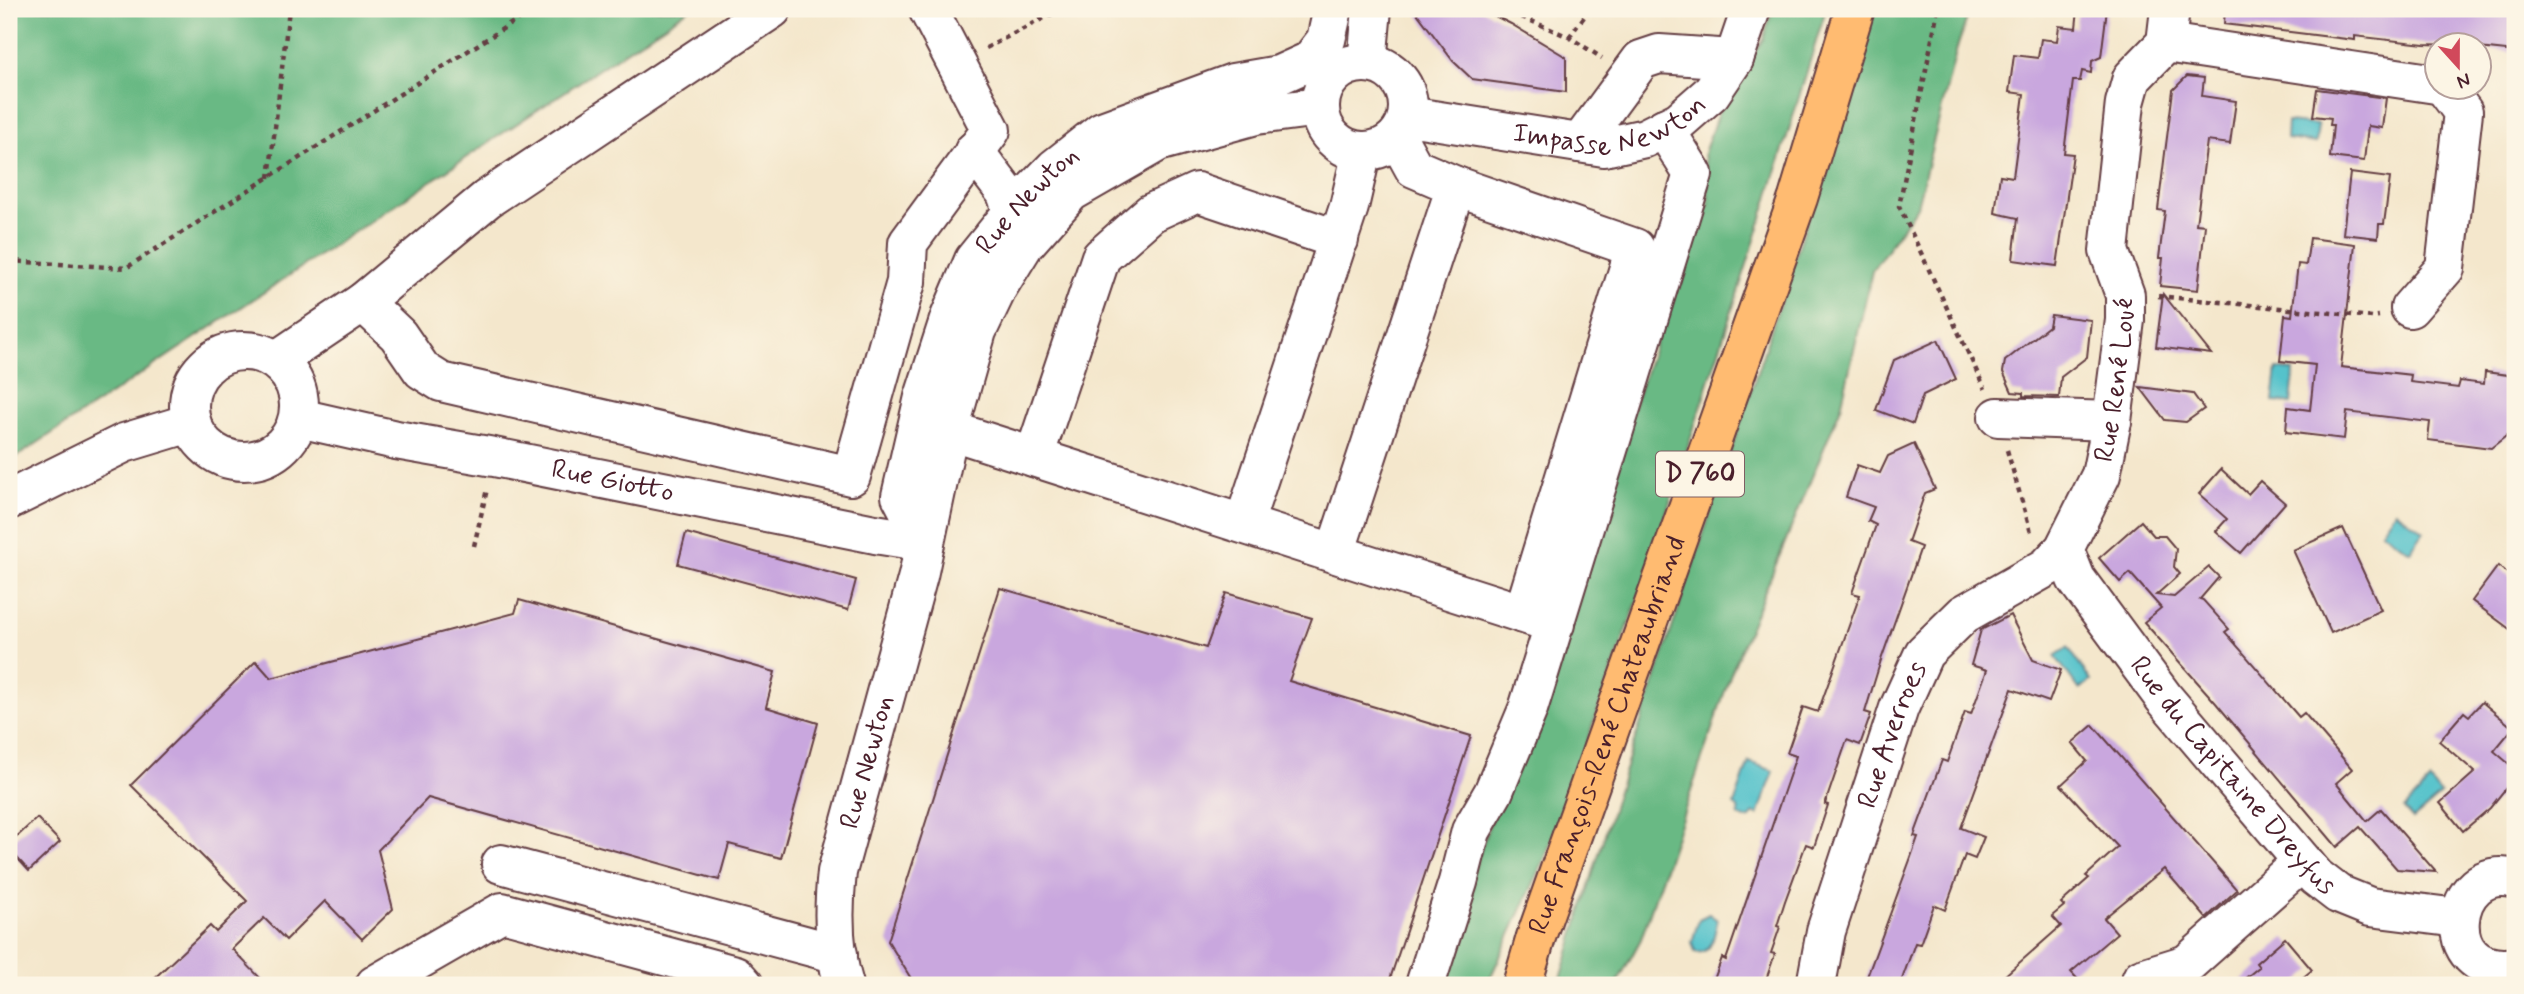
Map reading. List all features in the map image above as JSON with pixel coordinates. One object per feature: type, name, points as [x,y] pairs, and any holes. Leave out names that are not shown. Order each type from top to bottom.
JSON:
[{"type":"main road","name":"Rue François-René Chateaubriand","points":[[1522,985],[1536,937],[1798,198],[1854,9]]},
{"type":"main road","points":[[1515,985],[1536,937]]},
{"type":"street","points":[[277,360],[363,302],[487,199],[772,9]]},
{"type":"street","points":[[850,475],[906,282],[908,243],[991,130],[928,9]]},
{"type":"street","points":[[1333,9],[1318,84],[1322,120],[1337,143],[1349,149],[1389,135]]},
{"type":"street","points":[[1367,63],[1373,9]]},
{"type":"street","name":"Impasse Newton","points":[[1389,135],[1580,143],[1604,147],[1645,138],[1679,121],[1711,93],[1734,59],[1751,9]]},
{"type":"street","points":[[2168,26],[2422,81]]},
{"type":"street","name":"Rue René Loué","points":[[2048,543],[2101,475],[2112,421],[2126,320],[2125,295],[2109,251],[2126,103],[2132,78],[2168,26]]},
{"type":"street","points":[[1580,143],[1641,60],[1659,54],[1734,59]]},
{"type":"street","points":[[1244,523],[1349,207],[1408,101],[1404,87],[1388,71],[1367,63],[1355,63],[1343,68],[1318,84]]},
{"type":"street","name":"Rue Newton","points":[[901,496],[924,397],[950,317],[974,260],[1014,216],[1071,191],[1158,142],[1256,115],[1318,84]]},
{"type":"street","points":[[2410,308],[2445,268],[2463,112],[2456,102]]},
{"type":"street","points":[[1539,619],[1693,174],[1664,128]]},
{"type":"street","points":[[1389,135],[1414,168],[1456,186],[1635,248],[1539,619],[1528,709],[1493,793],[1471,831],[1458,882],[1425,985]]},
{"type":"street","points":[[974,151],[1014,216]]},
{"type":"street","points":[[1335,553],[1456,186]]},
{"type":"street","points":[[1034,457],[1101,257],[1151,213],[1197,192],[1339,240]]},
{"type":"street","name":"Rue Newton","points":[[841,970],[834,903],[838,872],[925,542],[948,430],[977,331],[998,287],[1014,216]]},
{"type":"street","points":[[363,302],[398,335],[422,370],[441,382],[850,475],[901,496],[925,542]]},
{"type":"street","points":[[253,350],[277,360],[292,376],[300,397],[299,418],[293,434],[280,449],[258,461],[235,461],[214,453],[201,443],[190,423],[188,404],[192,384],[203,368],[228,353],[253,350]]},
{"type":"street","points":[[1998,417],[2112,421]]},
{"type":"street","name":"Rue Giotto","points":[[299,418],[396,440],[925,542]]},
{"type":"street","points":[[9,500],[124,443],[190,423]]},
{"type":"street","points":[[948,430],[1539,619]]},
{"type":"street","name":"Rue du Capitaine Dreyfus","points":[[2048,543],[2164,698],[2302,862],[2339,894],[2370,906],[2458,918]]},
{"type":"street","name":"Rue Averroes","points":[[1816,985],[1830,918],[1899,708],[1924,653],[1964,614],[2047,567],[2048,543]]},
{"type":"street","points":[[2139,985],[2142,978],[2187,964],[2302,862]]},
{"type":"street","points":[[501,864],[841,970]]},
{"type":"street","points":[[2490,972],[2463,944],[2458,918],[2462,904],[2470,892],[2482,883],[2496,878],[2515,879]]},
{"type":"street","points":[[375,985],[502,912],[734,975],[744,985]]},
{"type":"path","points":[[269,178],[289,9]]},
{"type":"path","points":[[9,261],[126,268],[534,9]]},
{"type":"path","points":[[957,63],[1052,14],[1142,9]]},
{"type":"path","points":[[1503,9],[1569,37],[1630,75]]},
{"type":"path","points":[[1569,37],[1590,9]]},
{"type":"path","points":[[1938,9],[1899,206],[1998,417],[2048,543]]},
{"type":"path","points":[[2125,295],[2372,317],[2410,308]]},
{"type":"green space","points":[[9,9],[689,9],[9,462]]},
{"type":"green space","points":[[1773,9],[1826,9],[1761,221],[1645,579],[1545,858],[1487,985],[1434,985],[1698,220],[1709,205],[1704,153],[1719,110],[1763,39]]},
{"type":"green space","points":[[1874,9],[1970,9],[1957,48],[1917,206],[1872,271],[1841,407],[1731,673],[1641,939],[1616,985],[1559,985],[1617,794],[1800,243]]},
{"type":"water","points":[[2287,122],[2318,125],[2316,143],[2286,139]]},
{"type":"water","points":[[2277,369],[2294,371],[2291,403],[2273,402]]},
{"type":"water","points":[[2395,511],[2424,531],[2410,551],[2381,531]]},
{"type":"water","points":[[2068,647],[2091,681],[2079,689],[2055,656]]},
{"type":"water","points":[[1749,762],[1774,771],[1758,815],[1754,813],[1745,819],[1739,816],[1738,808],[1734,805]]},
{"type":"water","points":[[2430,781],[2441,795],[2413,819],[2404,809]]},
{"type":"water","points":[[1709,914],[1717,920],[1714,937],[1705,951],[1695,952],[1692,942],[1699,919]]},
{"type":"building","points":[[1414,9],[1481,9],[1511,24],[1566,57],[1566,92],[1472,79],[1453,61]]},
{"type":"building","points":[[2078,9],[2107,9],[2101,57],[2092,61],[2091,73],[2082,71],[2080,81],[2073,81],[2064,153],[2073,154],[2057,266],[2013,260],[2018,218],[1995,213],[2000,175],[2013,177],[2024,94],[2009,92],[2014,55],[2038,58],[2041,39],[2057,41],[2059,26],[2076,28]]},
{"type":"building","points":[[2225,9],[2515,9],[2515,52],[2492,49],[2492,32],[2422,32],[2422,44],[2355,36],[2355,40],[2224,24]]},
{"type":"building","points":[[2187,76],[2204,78],[2202,96],[2236,101],[2230,144],[2207,141],[2196,224],[2205,225],[2198,290],[2160,286],[2163,258],[2159,258],[2165,211],[2158,210],[2173,90]]},
{"type":"building","points":[[2317,89],[2386,98],[2382,128],[2368,126],[2364,161],[2330,157],[2333,125],[2330,125],[2331,118],[2313,116]]},
{"type":"building","points":[[2350,173],[2390,178],[2384,224],[2379,224],[2378,238],[2343,234]]},
{"type":"building","points":[[2310,238],[2355,244],[2341,367],[2411,375],[2410,382],[2458,388],[2460,381],[2484,384],[2485,372],[2515,376],[2515,429],[2491,448],[2428,440],[2430,422],[2347,412],[2344,439],[2286,432],[2288,407],[2310,410],[2315,365],[2280,361],[2285,315],[2292,316],[2298,264],[2306,265]]},
{"type":"building","points":[[2163,294],[2211,354],[2156,347]]},
{"type":"building","points":[[2051,315],[2091,320],[2087,357],[2061,377],[2059,397],[2023,396],[2023,393],[2012,392],[2003,372],[2005,361],[2049,326]]},
{"type":"building","points":[[1938,340],[1956,379],[1923,395],[1913,424],[1876,410],[1894,360]]},
{"type":"building","points":[[2140,387],[2193,394],[2204,409],[2186,422],[2165,420]]},
{"type":"building","points":[[1914,444],[1935,489],[1925,493],[1908,542],[1921,547],[1881,660],[1865,712],[1871,714],[1860,745],[1847,740],[1825,804],[1828,805],[1814,847],[1806,844],[1785,901],[1771,953],[1775,954],[1764,985],[1712,985],[1722,958],[1726,960],[1796,756],[1787,753],[1803,707],[1818,712],[1860,595],[1852,593],[1876,525],[1868,521],[1874,507],[1846,497],[1857,465],[1880,473],[1888,456]]},
{"type":"building","points":[[2221,469],[2248,494],[2260,481],[2285,503],[2241,553],[2216,531],[2227,519],[2199,494]]},
{"type":"building","points":[[2141,521],[2154,536],[2165,536],[2176,549],[2174,567],[2180,574],[2156,595],[2174,597],[2209,567],[2219,577],[2200,599],[2229,629],[2225,632],[2299,717],[2304,713],[2352,769],[2336,783],[2367,821],[2381,809],[2436,872],[2397,869],[2360,827],[2337,847],[2144,622],[2161,608],[2130,573],[2120,582],[2099,558]]},
{"type":"building","points":[[2343,528],[2381,610],[2331,633],[2293,550]]},
{"type":"building","points":[[686,533],[856,580],[848,610],[678,564]]},
{"type":"building","points":[[2498,566],[2515,579],[2515,633],[2472,601]]},
{"type":"building","points":[[1000,588],[1206,648],[1226,593],[1312,618],[1289,681],[1471,736],[1388,985],[915,985],[888,941]]},
{"type":"building","points":[[519,600],[775,672],[766,707],[818,723],[781,858],[729,844],[719,880],[428,798],[378,850],[393,909],[362,939],[325,901],[286,940],[264,918],[232,949],[267,985],[147,985],[210,926],[216,932],[247,901],[131,785],[256,661],[271,678],[515,613]]},
{"type":"building","points":[[2010,615],[2033,660],[2061,670],[2049,702],[2012,689],[1961,828],[1984,837],[1975,859],[1965,855],[1945,910],[1934,905],[1920,944],[1915,943],[1900,985],[1864,985],[1918,837],[1914,836],[1942,760],[1947,762],[1965,712],[1971,714],[1987,670],[1971,665],[1981,630]]},
{"type":"building","points":[[2482,702],[2513,728],[2494,751],[2515,769],[2515,777],[2490,808],[2463,831],[2440,803],[2475,772],[2439,741],[2464,712],[2469,716]]},
{"type":"building","points":[[2093,725],[2237,890],[2206,918],[2164,869],[2104,918],[2117,933],[2071,972],[2083,985],[1994,985],[2061,926],[2052,916],[2064,906],[2061,903],[2118,847],[2061,785],[2087,761],[2072,743]]},
{"type":"building","points":[[37,818],[60,842],[29,871],[9,849],[9,844]]},
{"type":"building","points":[[2285,938],[2312,970],[2294,985],[2237,985],[2259,967],[2256,963]]}]
